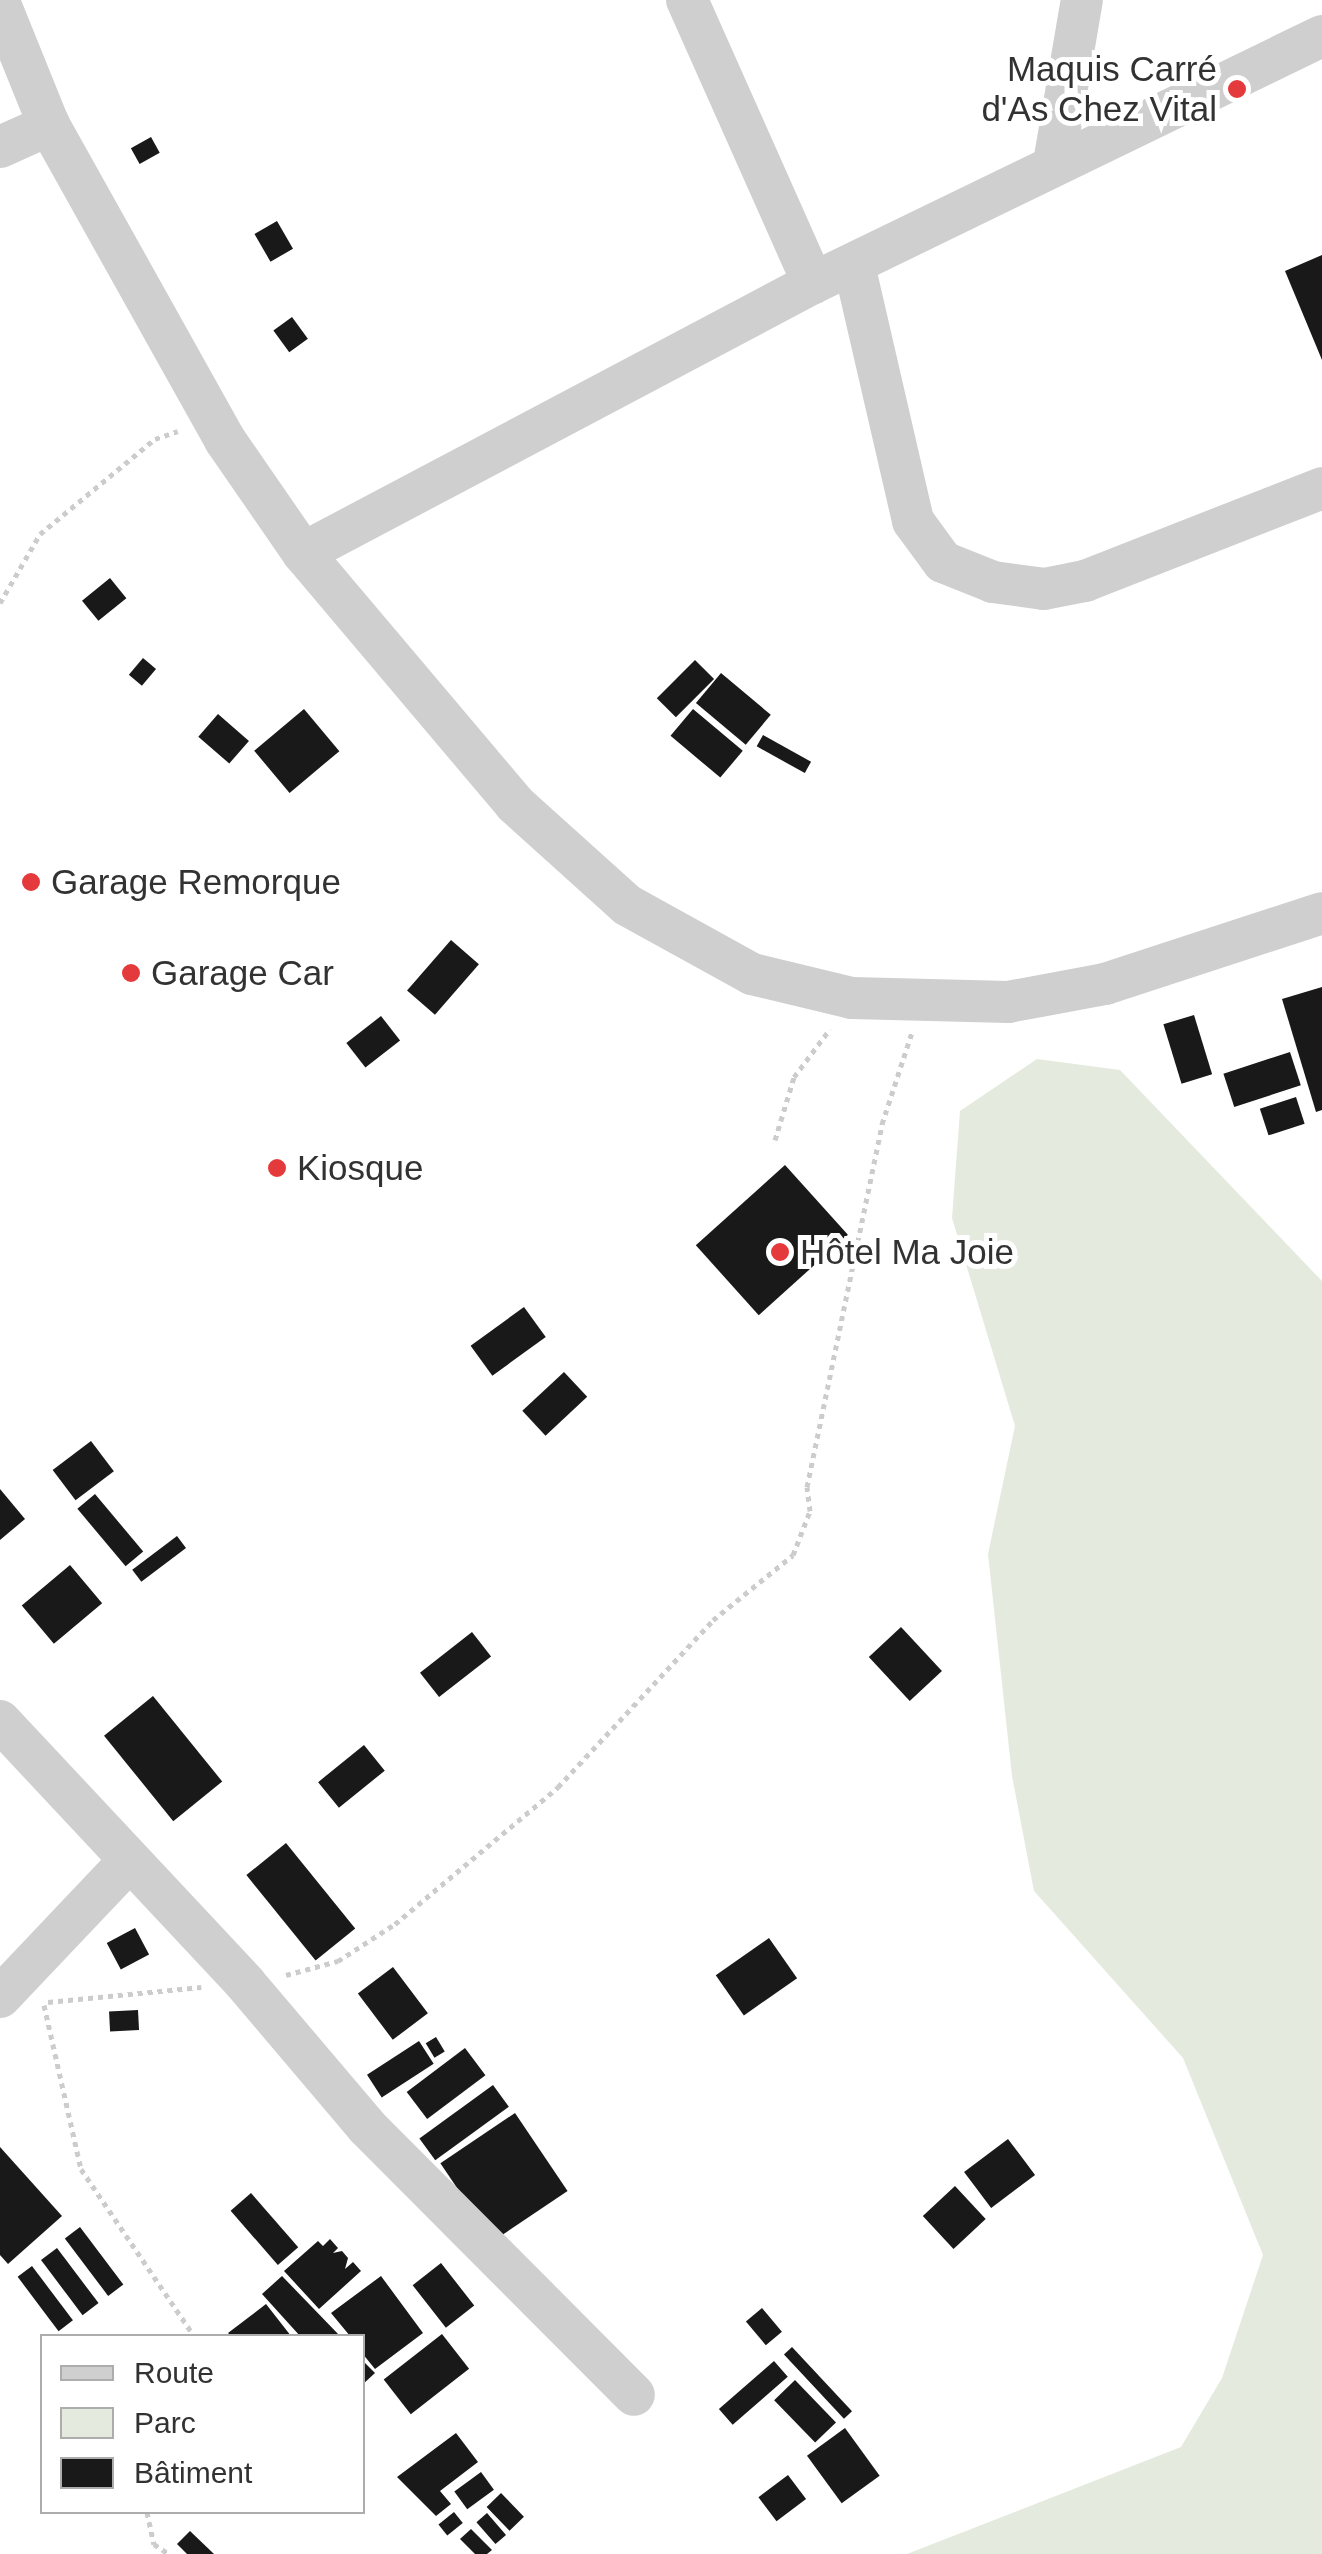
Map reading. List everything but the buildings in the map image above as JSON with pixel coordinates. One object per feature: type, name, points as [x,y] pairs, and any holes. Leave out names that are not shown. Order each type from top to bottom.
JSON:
[{"type":"street","points":[[687,0],[814,282]]},
{"type":"street","points":[[1054,162],[1082,0]]},
{"type":"street","points":[[0,4],[50,125],[225,440],[303,553],[516,804],[628,905],[752,974],[852,998],[917,1005],[1008,1002],[1105,984],[1322,913]]},
{"type":"street","points":[[303,553],[814,282],[1054,162],[1322,36]]},
{"type":"street","points":[[0,148],[50,125]]},
{"type":"street","points":[[854,264],[913,521],[943,562],[993,582],[1058,586],[1322,488]]},
{"type":"street","points":[[0,1721],[128,1862],[245,1982],[367,2127],[634,2395]]},
{"type":"street","points":[[15,2003],[44,1958],[128,1862]]},
{"type":"path","points":[[0,603],[40,534],[155,439],[174,431],[225,440]]},
{"type":"path","points":[[775,1140],[794,1077],[852,998]]},
{"type":"path","points":[[15,2003],[245,1982],[338,1961],[395,1924],[558,1787],[713,1620],[793,1555],[810,1512],[807,1487],[882,1124],[906,1062],[917,1005]]},
{"type":"path","points":[[44,1958],[44,2002],[81,2169],[193,2334]]},
{"type":"path","points":[[147,2514],[154,2544],[169,2554]]},
{"type":"green space","points":[[1037,1059],[1120,1070],[1322,1281],[1322,2554],[907,2554],[1181,2447],[1222,2378],[1263,2255],[1183,2058],[1034,1891],[1012,1776],[988,1554],[1015,1426],[952,1218],[960,1111]]},
{"type":"place","name":"Maquis Carré d'As Chez Vital","points":[[1237,89]]},
{"type":"place","name":"Garage Remorque","points":[[31,882]]},
{"type":"place","name":"Garage Car","points":[[131,973]]},
{"type":"place","name":"Kiosque","points":[[277,1168]]},
{"type":"place","name":"Hôtel Ma Joie","points":[[780,1252]]}]
